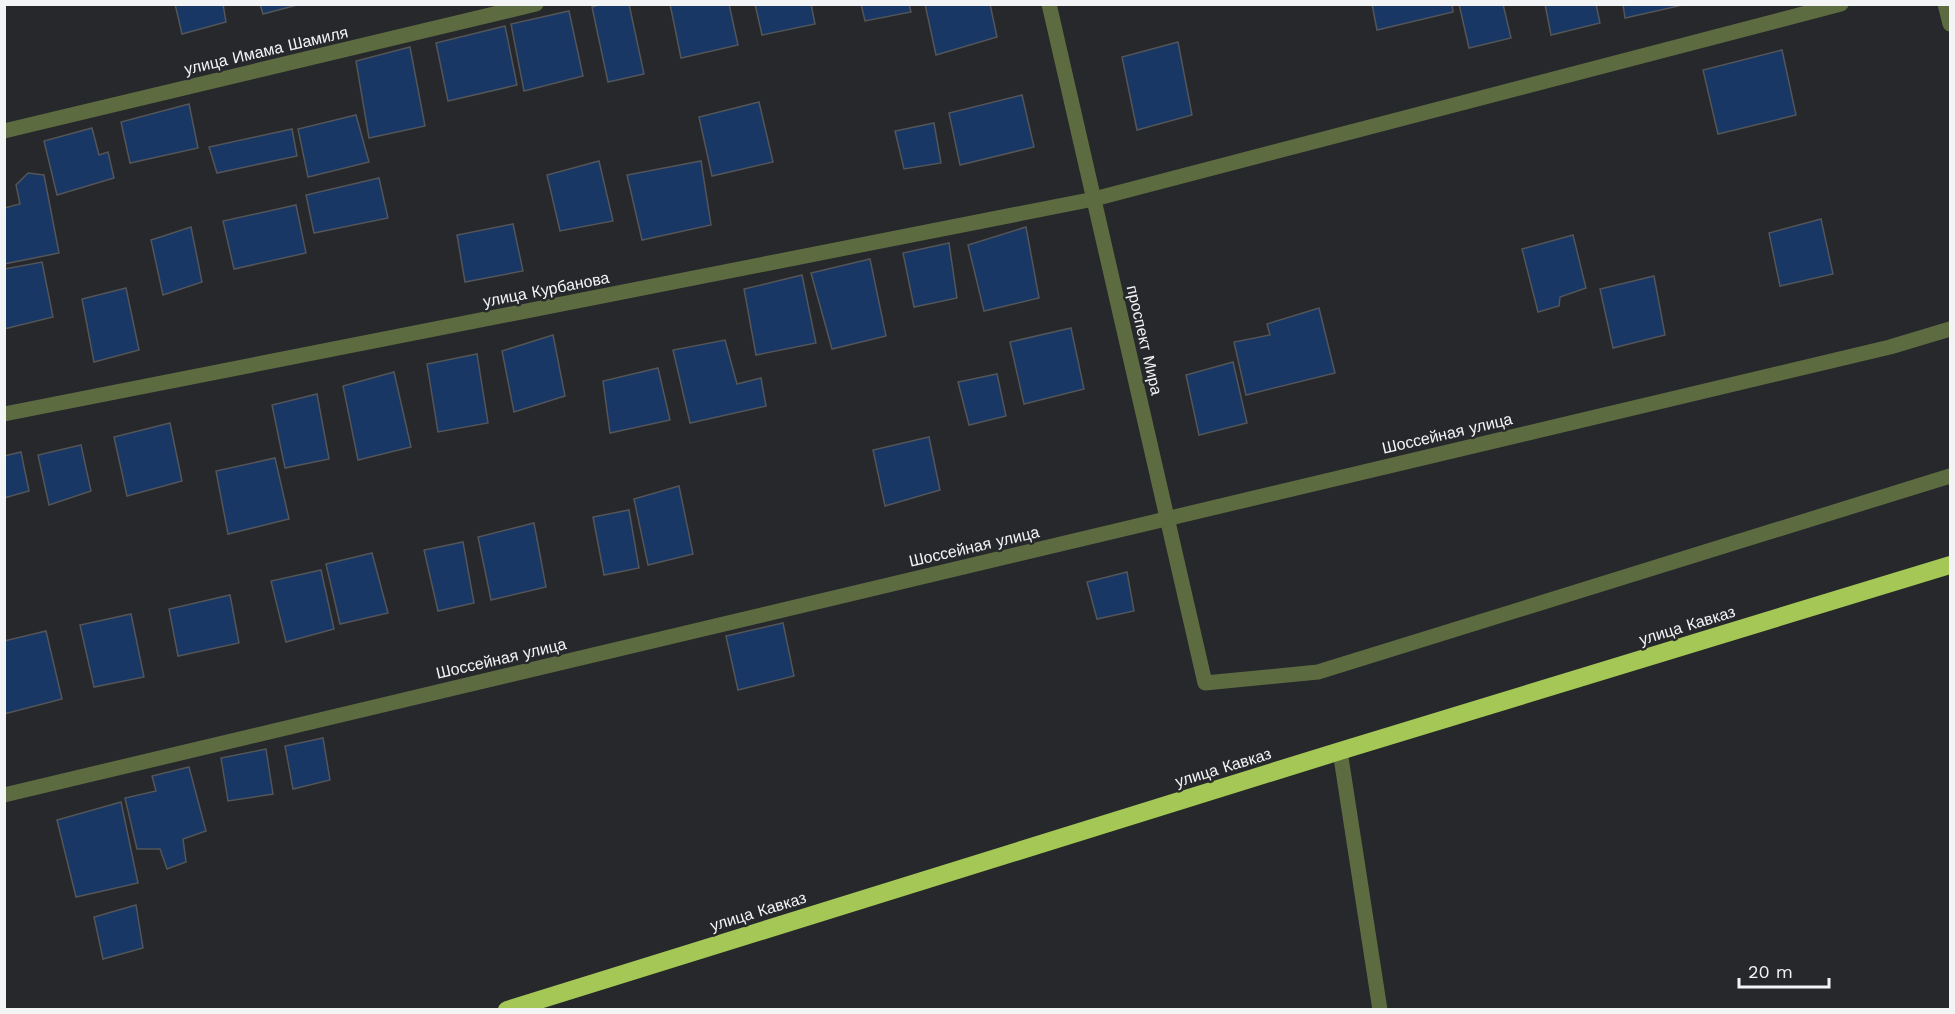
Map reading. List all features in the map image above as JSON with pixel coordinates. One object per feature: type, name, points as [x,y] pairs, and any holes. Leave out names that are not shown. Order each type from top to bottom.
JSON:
[{"type":"highway","name":"улица Кавказ","points":[[507,1010],[1340,751],[1950,565]]},
{"type":"street","name":"улица Имама Шамиля","points":[[4,131],[536,4]]},
{"type":"street","name":"проспект Мира","points":[[1049,4],[1205,683],[1318,672],[1950,476]]},
{"type":"street","name":"улица Курбанова","points":[[4,414],[1094,199],[1841,4]]},
{"type":"street","points":[[1945,4],[1950,24]]},
{"type":"street","name":"Шоссейная улица","points":[[4,795],[1890,347],[1950,329]]},
{"type":"street","points":[[1340,751],[1380,1010]]},
{"type":"building","points":[[175,4],[223,4],[226,22],[182,34]]},
{"type":"building","points":[[260,4],[301,4],[263,14]]},
{"type":"building","points":[[603,4],[629,4],[644,74],[608,82],[592,7]]},
{"type":"building","points":[[670,4],[729,4],[738,45],[681,58]]},
{"type":"building","points":[[755,4],[811,4],[815,24],[762,35]]},
{"type":"building","points":[[861,4],[909,4],[911,12],[865,21]]},
{"type":"building","points":[[925,4],[990,4],[997,37],[936,55]]},
{"type":"building","points":[[1372,4],[1452,4],[1453,12],[1377,30]]},
{"type":"building","points":[[1459,4],[1503,4],[1511,38],[1469,48]]},
{"type":"building","points":[[1545,4],[1596,4],[1600,23],[1551,35]]},
{"type":"building","points":[[1623,4],[1683,4],[1683,5],[1625,18]]},
{"type":"building","points":[[569,11],[583,76],[524,91],[511,24]]},
{"type":"building","points":[[505,26],[517,85],[448,101],[436,43]]},
{"type":"building","points":[[1178,42],[1192,115],[1137,130],[1122,57]]},
{"type":"building","points":[[410,47],[425,126],[369,138],[356,61]]},
{"type":"building","points":[[1782,50],[1796,115],[1718,134],[1703,70]]},
{"type":"building","points":[[1022,95],[1034,147],[960,165],[949,113]]},
{"type":"building","points":[[759,102],[773,162],[712,176],[699,117]]},
{"type":"building","points":[[189,104],[198,148],[130,163],[121,122]]},
{"type":"building","points":[[356,115],[369,162],[308,177],[298,129]]},
{"type":"building","points":[[934,123],[941,163],[904,169],[895,131]]},
{"type":"building","points":[[92,128],[99,155],[108,152],[114,178],[57,195],[44,141]]},
{"type":"building","points":[[292,129],[297,156],[217,173],[209,147]]},
{"type":"building","points":[[599,161],[613,221],[560,231],[547,175]]},
{"type":"building","points":[[701,161],[711,225],[642,240],[627,175]]},
{"type":"building","points":[[28,173],[44,175],[59,253],[4,264],[4,208],[20,204],[16,185]]},
{"type":"building","points":[[379,178],[388,218],[314,233],[306,195]]},
{"type":"building","points":[[296,205],[306,253],[234,269],[223,221]]},
{"type":"building","points":[[1821,219],[1833,274],[1780,286],[1769,233]]},
{"type":"building","points":[[513,224],[523,271],[465,282],[457,235]]},
{"type":"building","points":[[191,227],[202,282],[163,295],[151,240]]},
{"type":"building","points":[[1026,227],[1039,298],[984,311],[968,245]]},
{"type":"building","points":[[1573,235],[1586,288],[1560,297],[1559,306],[1538,312],[1522,249]]},
{"type":"building","points":[[949,243],[957,298],[914,307],[903,253]]},
{"type":"building","points":[[870,259],[886,336],[832,349],[811,273]]},
{"type":"building","points":[[42,262],[53,317],[4,329],[4,269]]},
{"type":"building","points":[[802,275],[816,343],[756,355],[744,289]]},
{"type":"building","points":[[1654,276],[1665,335],[1613,348],[1600,289]]},
{"type":"building","points":[[126,288],[139,350],[94,362],[82,299]]},
{"type":"building","points":[[1319,308],[1335,373],[1246,395],[1234,342],[1270,335],[1267,324]]},
{"type":"building","points":[[1071,328],[1084,389],[1024,404],[1010,342]]},
{"type":"building","points":[[553,335],[565,396],[514,412],[502,351]]},
{"type":"building","points":[[725,340],[737,384],[761,378],[766,406],[690,423],[673,350]]},
{"type":"building","points":[[477,354],[488,423],[438,432],[427,364]]},
{"type":"building","points":[[1233,362],[1247,423],[1199,435],[1186,375]]},
{"type":"building","points":[[658,368],[670,420],[610,433],[603,381]]},
{"type":"building","points":[[394,372],[411,447],[358,460],[343,386]]},
{"type":"building","points":[[997,374],[1006,416],[969,425],[958,382]]},
{"type":"building","points":[[317,394],[329,459],[285,468],[272,405]]},
{"type":"building","points":[[170,423],[182,481],[127,496],[114,437]]},
{"type":"building","points":[[929,437],[940,490],[885,506],[873,450]]},
{"type":"building","points":[[81,445],[91,491],[49,505],[38,455]]},
{"type":"building","points":[[21,452],[29,491],[4,498],[4,456]]},
{"type":"building","points":[[275,458],[289,519],[228,534],[216,471]]},
{"type":"building","points":[[679,486],[693,554],[648,565],[634,499]]},
{"type":"building","points":[[629,510],[639,568],[604,575],[593,517]]},
{"type":"building","points":[[534,523],[546,587],[491,600],[478,537]]},
{"type":"building","points":[[463,542],[474,603],[438,611],[424,550]]},
{"type":"building","points":[[372,553],[388,613],[340,624],[326,564]]},
{"type":"building","points":[[321,570],[334,629],[286,642],[271,581]]},
{"type":"building","points":[[1127,572],[1134,611],[1097,619],[1087,582]]},
{"type":"building","points":[[230,595],[239,643],[178,656],[169,609]]},
{"type":"building","points":[[131,614],[144,677],[94,687],[80,625]]},
{"type":"building","points":[[783,623],[794,676],[738,690],[726,636]]},
{"type":"building","points":[[46,631],[62,699],[4,714],[4,641]]},
{"type":"building","points":[[323,738],[330,780],[293,789],[285,746]]},
{"type":"building","points":[[266,749],[273,794],[228,801],[221,758]]},
{"type":"building","points":[[189,767],[206,831],[183,839],[186,862],[167,869],[160,849],[137,849],[125,798],[156,791],[152,776]]},
{"type":"building","points":[[121,802],[138,883],[76,897],[57,820]]},
{"type":"building","points":[[136,905],[143,948],[103,959],[94,917]]}]
